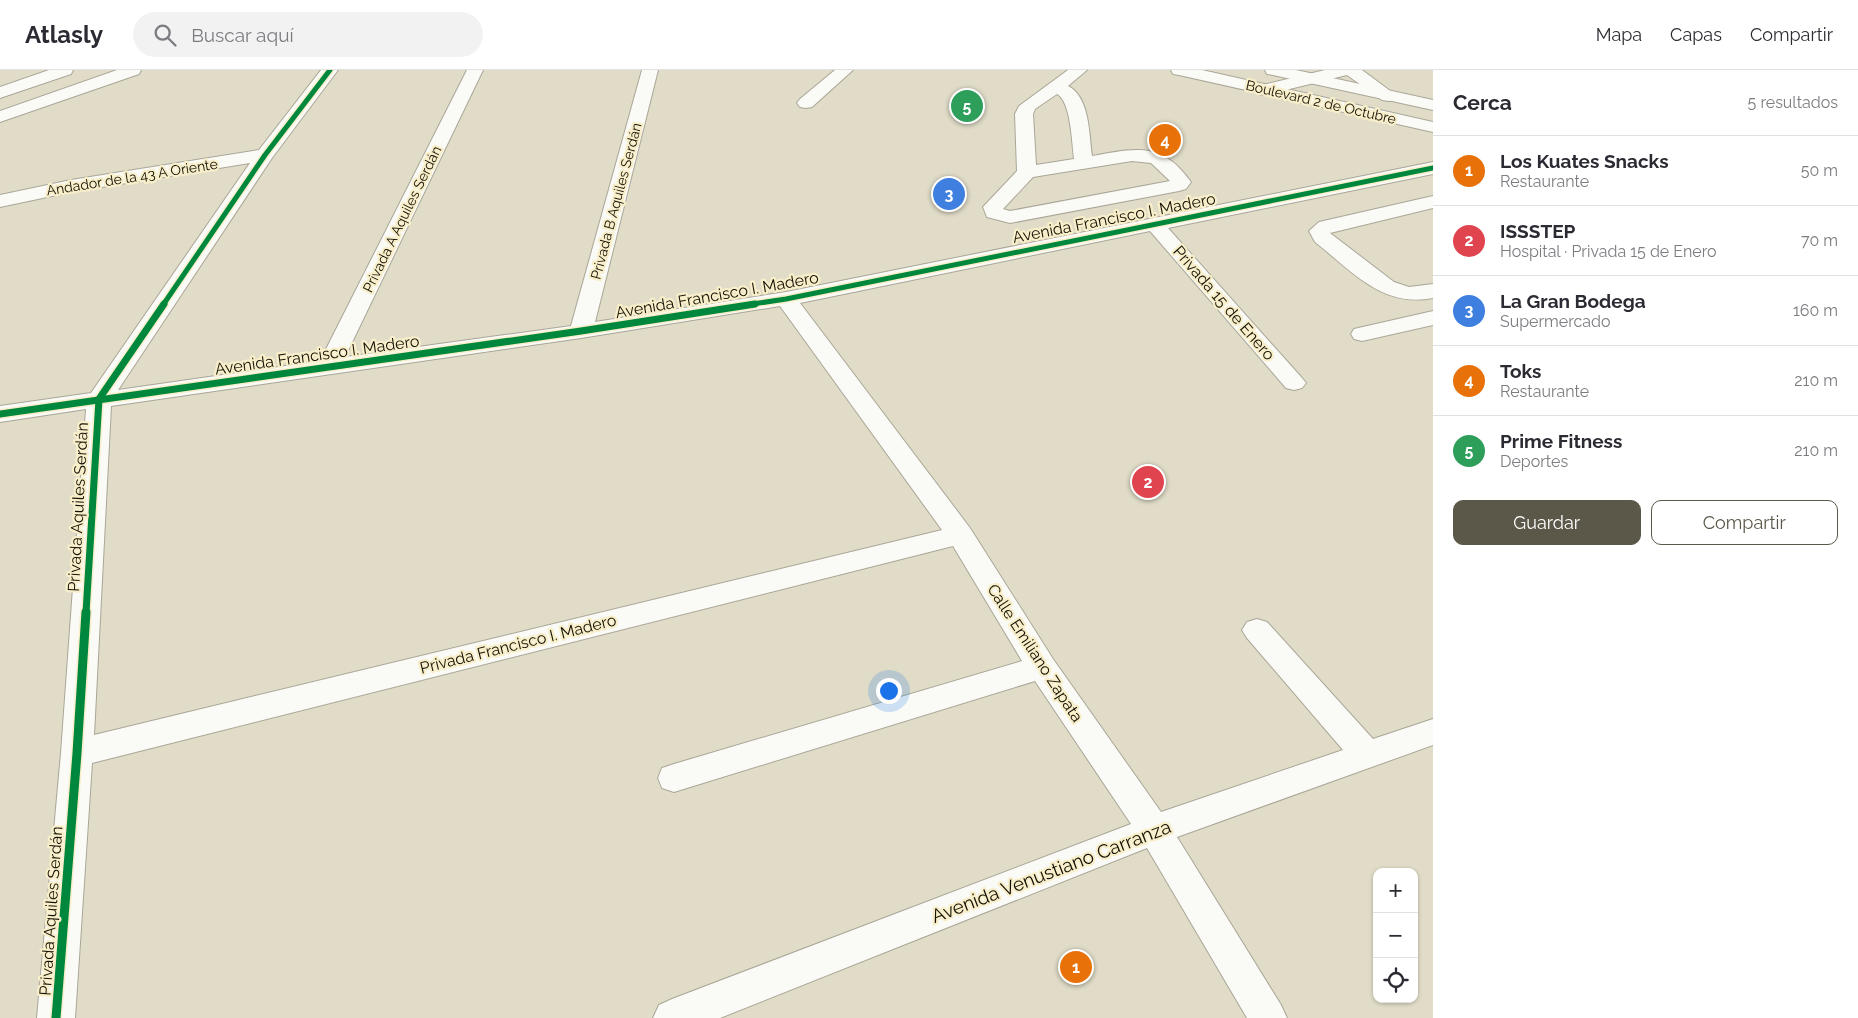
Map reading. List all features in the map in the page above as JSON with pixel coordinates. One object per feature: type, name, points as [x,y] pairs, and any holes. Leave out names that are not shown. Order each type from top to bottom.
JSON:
[{"type":"street","points":[[0,117],[133,70]]},
{"type":"street","name":"Privada Aquiles Serdán","points":[[56,1018],[77,753],[98,400],[265,155],[330,70]]},
{"type":"street","name":"Privada A Aquiles Serdán","points":[[329,367],[475,70]]},
{"type":"street","name":"Privada B Aquiles Serdán","points":[[581,331],[650,70]]},
{"type":"street","points":[[806,103],[845,70]]},
{"type":"street","points":[[1027,172],[1024,114],[1028,106],[1079,70]]},
{"type":"street","name":"Boulevard 2 de Octubre","points":[[1179,70],[1433,127]]},
{"type":"street","name":"Boulevard 2 de Octubre","points":[[1273,70],[1433,105]]},
{"type":"street","points":[[1265,90],[1345,70]]},
{"type":"street","points":[[1351,70],[1388,96]]},
{"type":"street","points":[[0,93],[58,71]]},
{"type":"street","points":[[1056,87],[1067,92],[1075,105],[1084,163]]},
{"type":"street","name":"Andador de la 43 A Oriente","points":[[0,201],[70,186],[265,155]]},
{"type":"street","points":[[1149,156],[1160,161],[1181,182],[1179,186],[1170,188],[1010,218],[994,213],[993,207],[1027,172],[1084,163],[1149,156]]},
{"type":"street","name":"Avenida Francisco I. Madero","points":[[0,414],[581,331],[786,298],[1433,168]]},
{"type":"street","points":[[1433,202],[1326,226],[1319,231],[1322,238],[1386,287],[1408,295],[1433,291]]},
{"type":"street","name":"Privada 15 de Enero","points":[[1154,224],[1294,383]]},
{"type":"street","name":"Calle Emiliano Zapata","points":[[786,298],[960,535],[1042,667],[1154,830],[1268,1018]]},
{"type":"street","points":[[1362,334],[1433,318]]},
{"type":"street","name":"Privada Francisco I. Madero","points":[[77,753],[960,535]]},
{"type":"street","points":[[1257,630],[1367,755]]},
{"type":"street","points":[[674,778],[1042,667]]},
{"type":"street","name":"Avenida Venustiano Carranza","points":[[672,1018],[1154,830],[1433,732]]},
{"type":"cycle path","points":[[56,1018],[77,753],[99,399],[265,155],[330,70]]},
{"type":"cycle path","points":[[0,414],[581,331],[786,299],[1433,168]]},
{"type":"place","name":"Prime Fitness","points":[[967,106]]},
{"type":"place","name":"Toks","points":[[1165,140]]},
{"type":"place","name":"La Gran Bodega","points":[[949,194]]},
{"type":"place","name":"ISSSTEP","points":[[1148,482]]},
{"type":"place","name":"Los Kuates Snacks","points":[[1076,967]]}]
